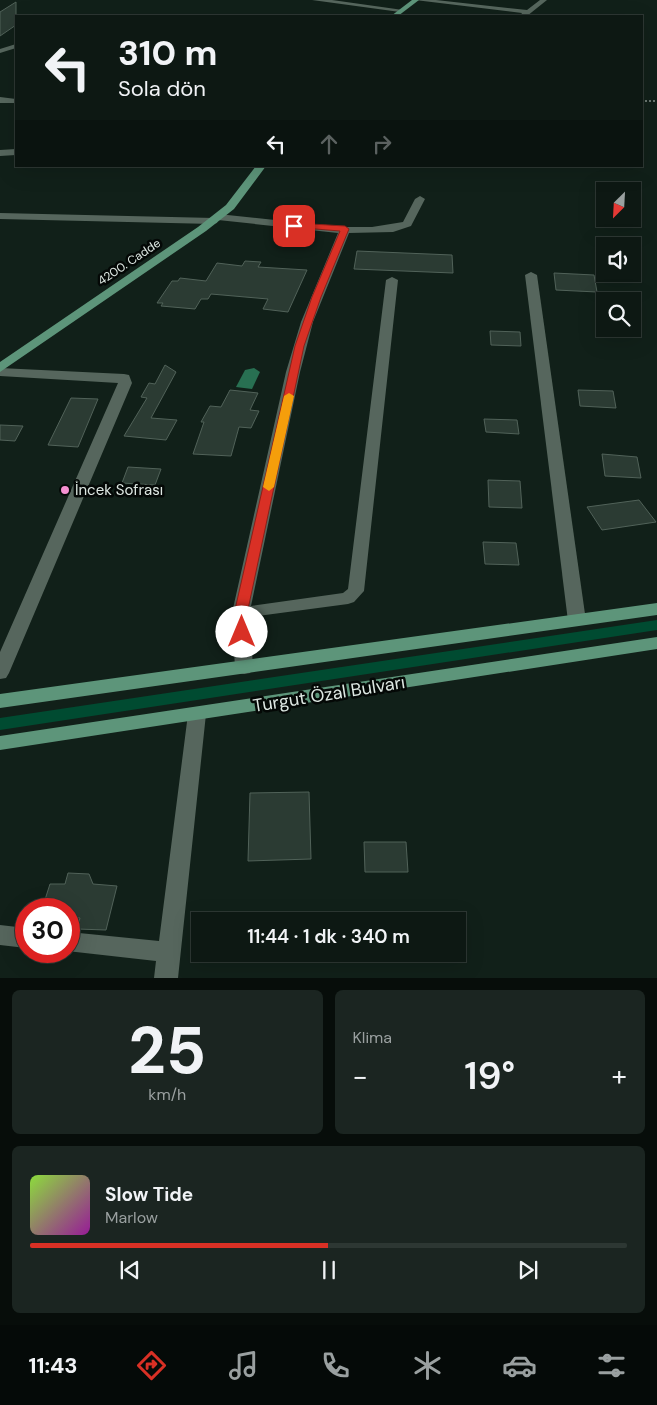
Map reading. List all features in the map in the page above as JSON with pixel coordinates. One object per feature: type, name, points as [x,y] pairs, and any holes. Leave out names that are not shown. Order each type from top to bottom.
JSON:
[{"type":"main road","points":[[395,15],[417,0]]},
{"type":"main road","name":"4200. Cadde","points":[[0,370],[58,326],[216,219],[230,207],[260,167]]},
{"type":"main road","points":[[0,702],[657,609]]},
{"type":"main road","name":"Turgut Özal Bulvarı","points":[[0,743],[657,643]]},
{"type":"street","points":[[315,0],[400,10]]},
{"type":"street","points":[[417,0],[525,14],[544,0]]},
{"type":"street","points":[[0,43],[15,46]]},
{"type":"street","points":[[0,51],[15,46]]},
{"type":"street","points":[[0,100],[15,101]]},
{"type":"street","points":[[0,153],[15,150]]},
{"type":"street","points":[[0,216],[216,219],[277,225],[382,231],[408,224],[420,199]]},
{"type":"street","points":[[244,668],[240,614],[300,346],[316,297],[345,229]]},
{"type":"street","points":[[531,275],[577,621]]},
{"type":"street","points":[[240,614],[348,598],[358,587],[392,280]]},
{"type":"street","points":[[0,370],[124,378],[125,383],[0,673]]},
{"type":"street","points":[[166,978],[197,714]]},
{"type":"street","points":[[0,935],[15,937]]},
{"type":"street","points":[[80,943],[169,952]]},
{"type":"path","points":[[643,101],[657,100]]},
{"type":"shaded area","points":[[254,368],[260,372],[252,389],[236,387],[245,370]]},
{"type":"shaded area","points":[[657,620],[657,630],[0,730],[0,718]]},
{"type":"building","points":[[16,2],[15,26],[0,36],[0,12]]},
{"type":"building","points":[[357,251],[452,255],[453,273],[354,269]]},
{"type":"building","points":[[245,261],[261,262],[258,267],[307,270],[288,312],[263,309],[268,299],[211,294],[208,299],[201,299],[195,309],[161,306],[163,303],[157,303],[172,281],[178,281],[180,278],[206,281],[217,263],[242,266]]},
{"type":"building","points":[[554,273],[594,275],[597,292],[556,290]]},
{"type":"building","points":[[490,331],[520,332],[521,346],[491,345]]},
{"type":"building","points":[[165,365],[176,372],[151,418],[177,420],[166,440],[124,436],[147,398],[141,397],[149,383],[155,384]]},
{"type":"building","points":[[230,390],[258,393],[250,410],[259,411],[251,428],[239,427],[231,456],[193,454],[204,422],[201,422],[210,406],[221,407]]},
{"type":"building","points":[[578,390],[613,391],[616,408],[580,406]]},
{"type":"building","points":[[71,398],[98,399],[78,447],[48,445]]},
{"type":"building","points":[[484,419],[517,420],[519,434],[486,432]]},
{"type":"building","points":[[0,425],[23,426],[15,441],[0,440]]},
{"type":"building","points":[[602,454],[637,457],[641,478],[605,476]]},
{"type":"building","points":[[128,467],[161,469],[155,485],[122,483]]},
{"type":"building","points":[[488,480],[520,481],[522,508],[489,507]]},
{"type":"building","points":[[639,500],[656,522],[602,530],[587,507]]},
{"type":"building","points":[[483,542],[516,543],[519,565],[485,564]]},
{"type":"building","points":[[309,792],[311,859],[248,861],[250,793]]},
{"type":"building","points":[[364,842],[406,842],[408,872],[365,872]]},
{"type":"building","points":[[68,873],[89,874],[93,884],[117,886],[106,930],[80,929],[80,898],[46,898],[50,884],[65,884]]},
{"type":"slow traffic","points":[[269,487],[289,396]]},
{"type":"place","name":"İncek Sofrası","points":[[65,490]]},
{"type":"route","points":[[242,632],[240,614],[293,372],[316,297],[345,229],[294,226]]}]
